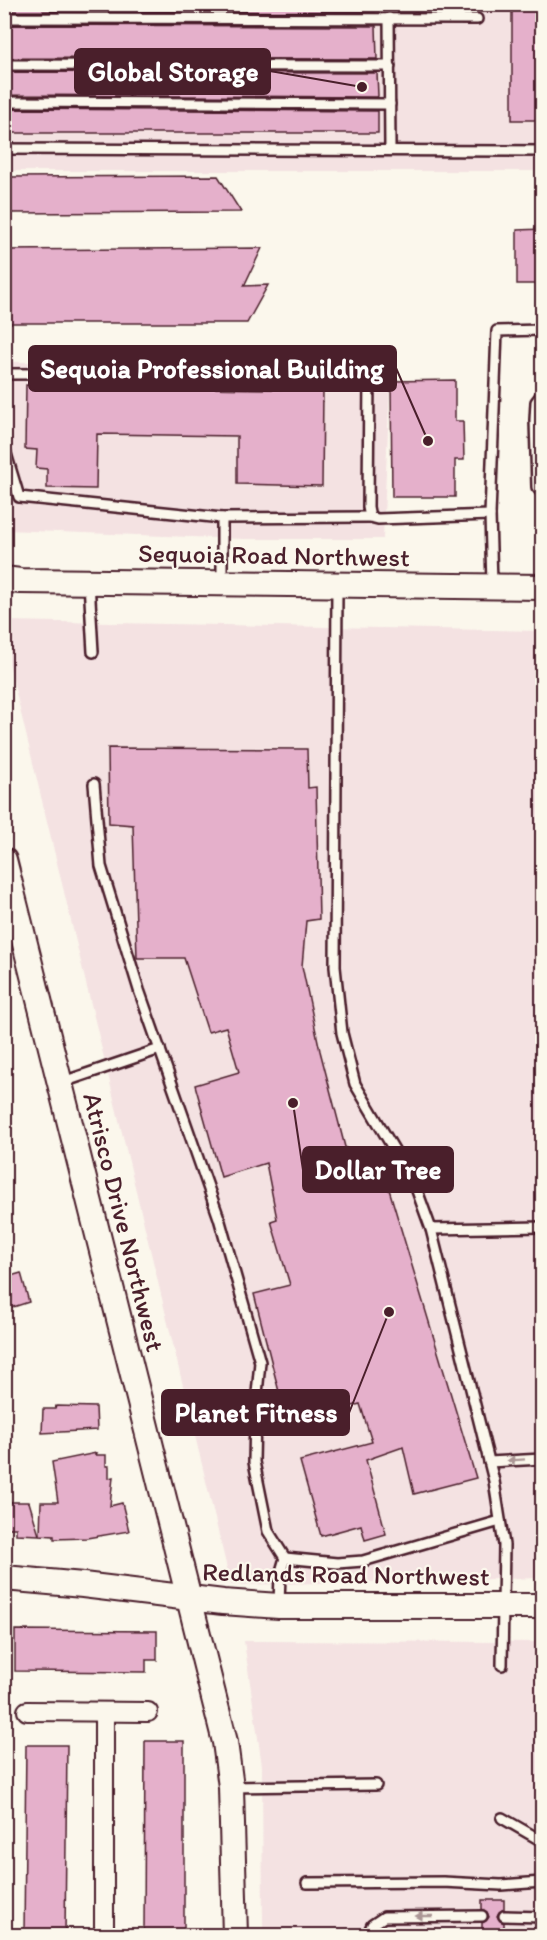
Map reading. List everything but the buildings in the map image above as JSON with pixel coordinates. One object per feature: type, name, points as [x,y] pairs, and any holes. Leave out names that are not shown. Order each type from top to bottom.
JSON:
[{"type":"street","name":"Sequoia Road Northwest","points":[[4,579],[543,587]]},
{"type":"street","name":"Atrisco Drive Northwest","points":[[4,860],[225,1742],[231,1787],[235,1935]]},
{"type":"street","name":"Redlands Road Northwest","points":[[4,1578],[83,1585],[188,1599],[279,1606],[543,1606]]},
{"type":"street","points":[[27,1711],[148,1712]]},
{"type":"street","points":[[104,1712],[104,1935]]},
{"type":"lane","points":[[4,18],[477,19]]},
{"type":"lane","points":[[389,18],[390,149]]},
{"type":"lane","points":[[4,65],[390,66]]},
{"type":"lane","points":[[4,102],[390,104]]},
{"type":"lane","points":[[4,149],[543,151]]},
{"type":"lane","points":[[492,586],[490,515],[496,331],[543,330]]},
{"type":"lane","points":[[4,374],[369,372],[368,507],[370,517]]},
{"type":"lane","points":[[543,394],[536,402],[535,420],[537,487],[543,493]]},
{"type":"lane","points":[[4,447],[19,497],[222,518],[370,517],[378,519],[490,515]]},
{"type":"lane","points":[[222,518],[222,583]]},
{"type":"lane","points":[[89,582],[93,652]]},
{"type":"lane","points":[[337,585],[335,967],[342,1033],[356,1084],[415,1185],[431,1229],[489,1462],[504,1545],[502,1665]]},
{"type":"lane","points":[[94,784],[100,866],[139,990],[219,1218],[260,1362],[255,1415],[254,1462],[268,1531],[285,1558],[280,1575],[279,1606]]},
{"type":"lane","points":[[60,1083],[160,1050]]},
{"type":"lane","points":[[431,1229],[543,1227]]},
{"type":"lane","points":[[489,1462],[543,1459]]},
{"type":"lane","points":[[285,1558],[337,1563],[363,1561],[500,1521]]},
{"type":"lane","points":[[231,1787],[376,1785]]},
{"type":"lane","points":[[502,1818],[543,1841]]},
{"type":"lane","points":[[307,1883],[443,1882],[501,1885],[543,1882]]},
{"type":"lane","points":[[367,1935],[372,1925],[384,1917],[482,1916]]},
{"type":"lane","points":[[504,1916],[543,1917]]},
{"type":"shaded area","points":[[4,5],[542,5],[542,171],[5,171]]},
{"type":"shaded area","points":[[5,362],[391,362],[383,539],[244,539],[5,530]]},
{"type":"shaded area","points":[[4,621],[542,631],[542,1578],[231,1585],[5,647]]},
{"type":"shaded area","points":[[244,1641],[542,1642],[542,1935],[263,1935],[262,1766]]},
{"type":"place","name":"Global Storage","points":[[362,87]]},
{"type":"place","name":"Sequoia Professional Building","points":[[428,441]]},
{"type":"place","name":"Dollar Tree","points":[[293,1103]]},
{"type":"place","name":"Planet Fitness","points":[[389,1312]]}]
